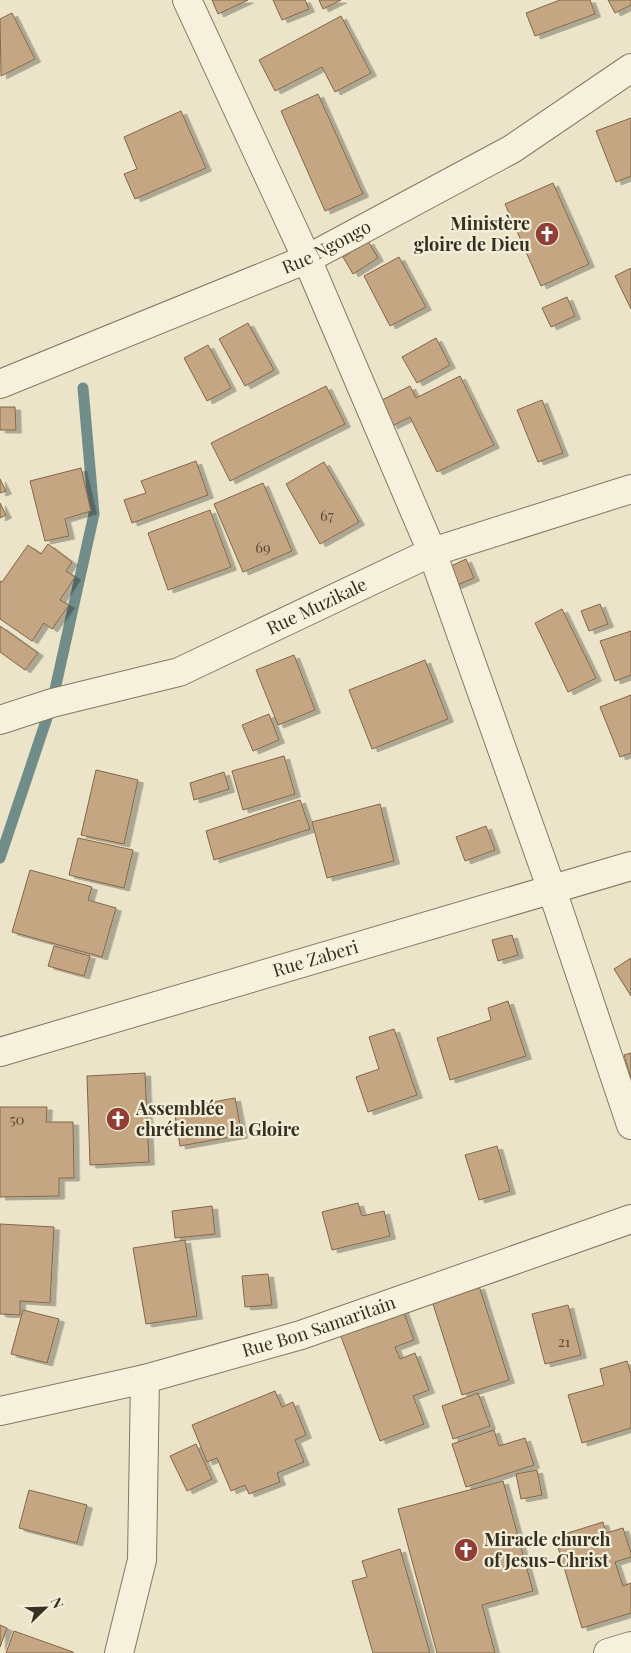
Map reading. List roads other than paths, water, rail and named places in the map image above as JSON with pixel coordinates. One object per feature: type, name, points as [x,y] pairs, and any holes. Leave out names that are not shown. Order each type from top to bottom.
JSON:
[{"type":"street","points":[[187,0],[307,259],[432,552],[552,890],[631,1125]]},
{"type":"street","name":"Rue Ngongo","points":[[0,384],[307,259],[512,149],[631,68]]},
{"type":"street","name":"Rue Muzikale","points":[[0,720],[52,703],[179,672],[432,552],[631,489]]},
{"type":"street","name":"Rue Zaberi","points":[[0,1052],[631,866]]},
{"type":"street","name":"Rue Bon Samaritain","points":[[0,1410],[145,1379],[301,1335],[631,1219]]},
{"type":"street","points":[[119,1653],[142,1560],[145,1379]]},
{"type":"street","points":[[608,1653],[631,1646]]},
{"type":"waterway","points":[[0,858],[52,703],[94,514],[83,388]]},
{"type":"place","name":"Ministère gloire de Dieu","points":[[547,234]]},
{"type":"place","name":"Assemblée chrétienne la Gloire","points":[[118,1119]]},
{"type":"place","name":"Miracle church of Jesus-Christ","points":[[466,1550]]}]
